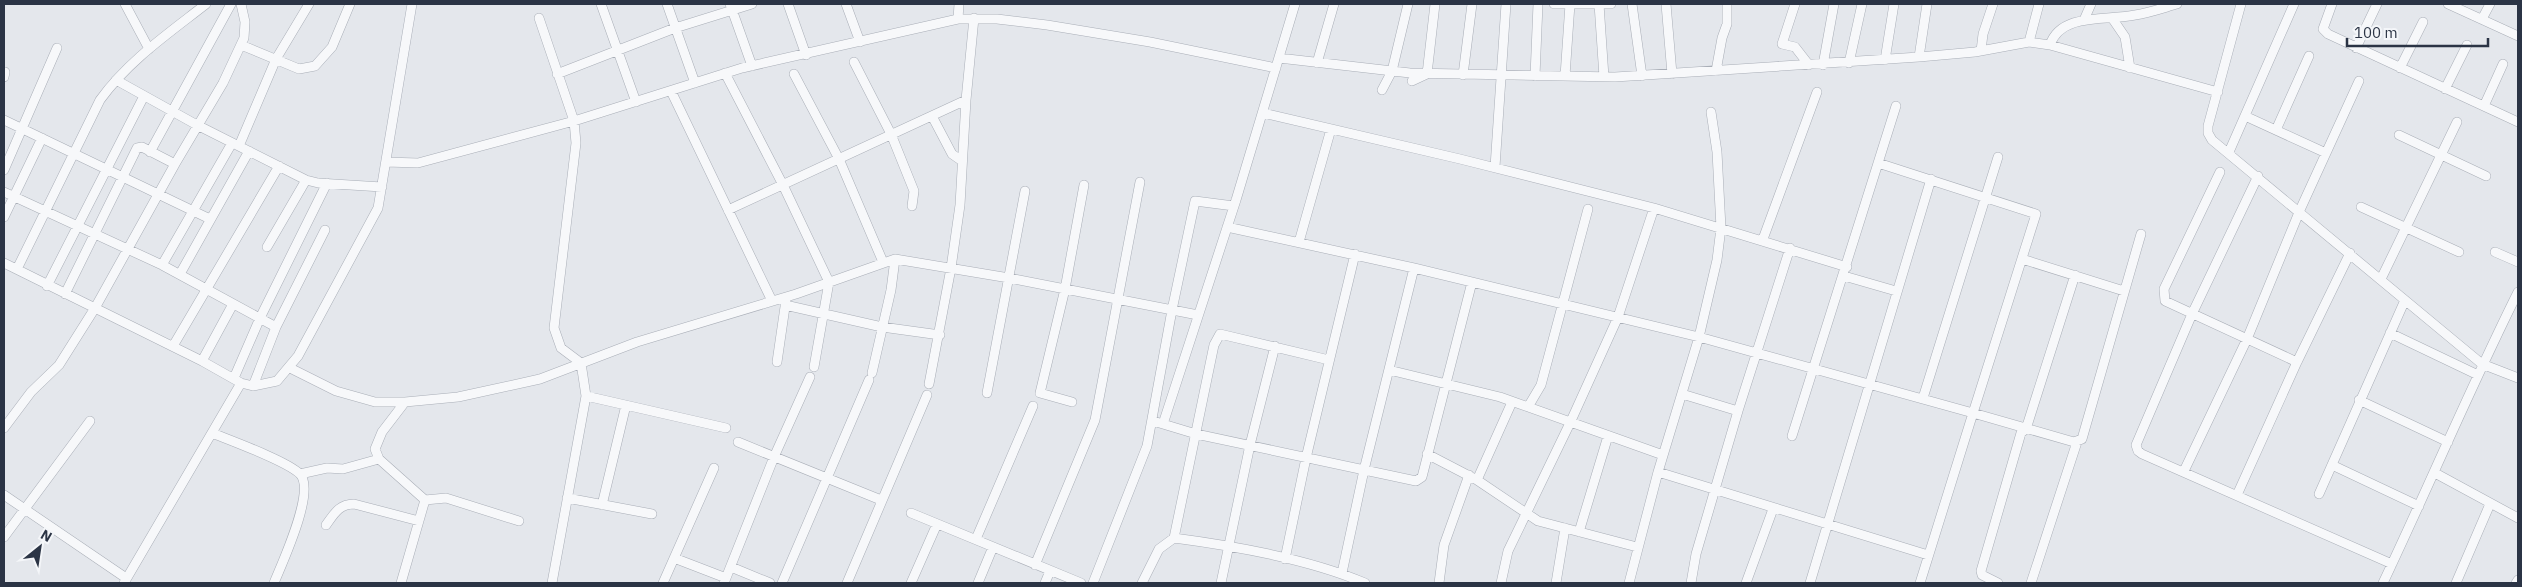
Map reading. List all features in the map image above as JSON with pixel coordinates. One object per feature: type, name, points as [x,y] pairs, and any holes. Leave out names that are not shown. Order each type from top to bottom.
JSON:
[{"type":"street","points":[[124,4],[149,49]]},
{"type":"street","points":[[16,269],[100,100],[116,80],[149,49],[206,4]]},
{"type":"street","points":[[150,152],[231,4]]},
{"type":"street","points":[[4,428],[31,392],[59,365],[95,308],[197,125],[223,83],[241,45],[244,22],[241,4]]},
{"type":"street","points":[[162,265],[235,144],[276,59],[309,4]]},
{"type":"street","points":[[241,45],[299,69],[315,66],[332,47],[350,4]]},
{"type":"street","points":[[4,263],[47,286],[173,346],[237,380],[253,386],[277,381],[290,368],[378,208],[412,4]]},
{"type":"street","points":[[601,4],[636,102]]},
{"type":"street","points":[[667,4],[694,83]]},
{"type":"street","points":[[558,74],[731,7],[752,4]]},
{"type":"street","points":[[788,4],[806,55]]},
{"type":"street","points":[[846,4],[860,42]]},
{"type":"street","points":[[958,19],[960,4]]},
{"type":"street","points":[[1163,424],[1234,206],[1295,4]]},
{"type":"street","points":[[1317,63],[1334,4]]},
{"type":"street","points":[[1382,90],[1392,71],[1408,4]]},
{"type":"street","points":[[1427,74],[1435,4]]},
{"type":"street","points":[[1463,74],[1472,4]]},
{"type":"street","points":[[1495,167],[1506,4]]},
{"type":"street","points":[[1535,76],[1538,4]]},
{"type":"street","points":[[1554,4],[1611,4]]},
{"type":"street","points":[[1565,76],[1570,4]]},
{"type":"street","points":[[1599,4],[1604,77]]},
{"type":"street","points":[[1632,4],[1642,76]]},
{"type":"street","points":[[1666,4],[1672,74]]},
{"type":"street","points":[[1716,71],[1722,38],[1727,24],[1727,4]]},
{"type":"street","points":[[1795,4],[1782,44],[1795,47],[1809,66]]},
{"type":"street","points":[[1823,65],[1834,4]]},
{"type":"street","points":[[1849,62],[1862,4]]},
{"type":"street","points":[[1885,60],[1894,4]]},
{"type":"street","points":[[1919,57],[1927,4]]},
{"type":"street","points":[[1981,51],[1983,34],[1993,4]]},
{"type":"street","points":[[2028,42],[2039,4]]},
{"type":"street","points":[[2084,20],[2090,4]]},
{"type":"street","points":[[2050,45],[2053,36],[2059,30],[2084,20],[2135,16],[2157,7],[2177,4]]},
{"type":"street","points":[[2241,4],[2208,133],[2482,364],[2518,378]]},
{"type":"street","points":[[2229,152],[2294,4]]},
{"type":"street","points":[[2332,4],[2323,29],[2356,48],[2518,122]]},
{"type":"street","points":[[2356,48],[2377,4]]},
{"type":"street","points":[[2448,4],[2518,36]]},
{"type":"street","points":[[2482,20],[2490,4]]},
{"type":"street","points":[[731,7],[752,66]]},
{"type":"street","points":[[538,18],[574,121],[575,162],[554,328],[561,348],[581,363],[586,396],[552,583]]},
{"type":"street","points":[[386,162],[418,163],[574,121],[725,73],[958,19],[974,18],[1047,25],[1150,42],[1276,68]]},
{"type":"street","points":[[929,384],[940,335],[960,204],[966,100],[974,18]]},
{"type":"street","points":[[2112,18],[2125,38],[2130,68]]},
{"type":"street","points":[[2400,68],[2423,22]]},
{"type":"street","points":[[1279,58],[1427,74],[1604,77],[1885,60],[1981,51],[2028,42],[2050,45],[2218,92]]},
{"type":"street","points":[[2445,88],[2467,45]]},
{"type":"street","points":[[4,170],[57,48]]},
{"type":"street","points":[[2276,130],[2309,56]]},
{"type":"street","points":[[854,62],[891,134],[914,191],[912,206]]},
{"type":"street","points":[[2484,106],[2503,64]]},
{"type":"street","points":[[725,73],[783,185],[829,282],[814,367]]},
{"type":"street","points":[[794,74],[839,159],[883,262]]},
{"type":"street","points":[[1412,81],[1427,74]]},
{"type":"street","points":[[116,80],[197,125],[306,180],[327,184],[382,187]]},
{"type":"street","points":[[2184,471],[2247,339],[2300,210],[2359,81]]},
{"type":"street","points":[[671,91],[772,302]]},
{"type":"street","points":[[1763,240],[1817,92]]},
{"type":"street","points":[[47,286],[144,96]]},
{"type":"street","points":[[728,210],[966,100]]},
{"type":"street","points":[[1792,436],[1896,106]]},
{"type":"street","points":[[1628,583],[1663,454],[1699,337],[1717,260],[1721,228],[1717,152],[1711,112]]},
{"type":"street","points":[[1263,113],[1495,167],[1654,208],[1790,248],[1896,291]]},
{"type":"street","points":[[932,116],[952,154],[962,161]]},
{"type":"street","points":[[2245,116],[2326,153]]},
{"type":"street","points":[[4,120],[210,219]]},
{"type":"street","points":[[2381,279],[2457,122]]},
{"type":"street","points":[[1299,242],[1331,130]]},
{"type":"street","points":[[2399,135],[2486,176]]},
{"type":"street","points":[[4,217],[42,138]]},
{"type":"street","points":[[64,294],[137,148],[175,164]]},
{"type":"street","points":[[180,274],[249,151]]},
{"type":"street","points":[[1924,398],[1998,157]]},
{"type":"street","points":[[1878,163],[2036,214],[1920,583]]},
{"type":"street","points":[[173,346],[279,166]]},
{"type":"street","points":[[2220,172],[2164,289],[2165,301],[2297,362]]},
{"type":"street","points":[[2258,176],[2192,314],[2136,445],[2138,451],[2392,564]]},
{"type":"street","points":[[1810,583],[1931,179]]},
{"type":"street","points":[[267,247],[306,180]]},
{"type":"street","points":[[1035,565],[1095,420],[1140,182]]},
{"type":"street","points":[[4,495],[125,581],[212,433],[237,380],[260,318],[327,184]]},
{"type":"street","points":[[1072,402],[1040,393],[1065,289],[1084,185]]},
{"type":"street","points":[[987,393],[1025,191]]},
{"type":"street","points":[[4,192],[162,265],[276,327]]},
{"type":"street","points":[[1093,583],[1132,488],[1153,421],[1172,310],[1195,200],[1234,206]]},
{"type":"street","points":[[2362,207],[2459,252]]},
{"type":"street","points":[[1500,583],[1508,551],[1570,423],[1618,317],[1654,208]]},
{"type":"street","points":[[1528,407],[1541,385],[1588,209]]},
{"type":"street","points":[[1227,227],[1355,254],[1699,337],[2077,442]]},
{"type":"street","points":[[253,386],[276,327],[325,230]]},
{"type":"street","points":[[2032,583],[2077,442],[2082,439],[2141,234]]},
{"type":"street","points":[[1690,583],[1696,554],[1738,411],[1790,248]]},
{"type":"street","points":[[2495,252],[2518,262]]},
{"type":"street","points":[[2237,495],[2297,362],[2350,253]]},
{"type":"street","points":[[1285,559],[1306,458],[1355,254]]},
{"type":"street","points":[[782,583],[870,377],[882,328],[895,259]]},
{"type":"street","points":[[290,368],[313,381],[375,402],[405,402],[458,397],[540,379],[638,342],[772,302],[786,301],[829,282],[895,259],[1009,278],[1198,315]]},
{"type":"street","points":[[2022,259],[2124,291]]},
{"type":"street","points":[[1342,573],[1364,470],[1414,268]]},
{"type":"street","points":[[1998,583],[1982,575],[1981,571],[2021,433],[2026,429],[2075,275]]},
{"type":"street","points":[[1153,421],[1196,434],[1416,481],[1422,477],[1472,282]]},
{"type":"street","points":[[2383,583],[2435,473],[2482,364],[2518,292]]},
{"type":"street","points":[[2319,494],[2359,400],[2405,300]]},
{"type":"street","points":[[786,301],[823,315],[882,328],[940,335]]},
{"type":"street","points":[[777,362],[786,301]]},
{"type":"street","points":[[202,361],[233,304]]},
{"type":"street","points":[[2390,333],[2478,374]]},
{"type":"street","points":[[1142,583],[1159,549],[1174,538],[1214,345],[1220,334],[1329,360]]},
{"type":"street","points":[[1220,583],[1250,445],[1275,346]]},
{"type":"street","points":[[1388,370],[1512,402],[1663,454]]},
{"type":"street","points":[[674,558],[725,581],[774,457],[810,378]]},
{"type":"street","points":[[1682,394],[1738,411]]},
{"type":"street","points":[[847,583],[927,395]]},
{"type":"street","points":[[586,396],[726,428]]},
{"type":"street","points":[[2359,400],[2448,442]]},
{"type":"street","points":[[405,402],[377,441],[375,449],[379,459],[425,500],[446,498],[520,521]]},
{"type":"street","points":[[1439,583],[1444,545],[1473,478],[1512,402]]},
{"type":"street","points":[[602,505],[626,405]]},
{"type":"street","points":[[976,539],[1033,406]]},
{"type":"street","points":[[4,537],[90,421]]},
{"type":"street","points":[[212,433],[287,466],[300,474],[305,482],[305,492],[297,522],[274,583]]},
{"type":"street","points":[[1580,532],[1608,436]]},
{"type":"street","points":[[738,442],[881,500]]},
{"type":"street","points":[[1427,454],[1473,478],[1538,521],[1637,547]]},
{"type":"street","points":[[300,474],[327,468],[343,469],[379,459]]},
{"type":"street","points":[[2332,465],[2418,506]]},
{"type":"street","points":[[663,583],[714,468]]},
{"type":"street","points":[[1658,472],[1773,509],[1828,523],[1928,555]]},
{"type":"street","points":[[2435,473],[2518,518]]},
{"type":"street","points":[[567,498],[652,514]]},
{"type":"street","points":[[401,583],[425,500]]},
{"type":"street","points":[[326,525],[340,508],[346,504],[354,504],[419,521]]},
{"type":"street","points":[[2456,583],[2490,504]]},
{"type":"street","points":[[1746,583],[1773,509]]},
{"type":"street","points":[[911,513],[1081,583]]},
{"type":"street","points":[[911,583],[937,524]]},
{"type":"street","points":[[1556,583],[1565,528]]},
{"type":"street","points":[[1174,538],[1285,559],[1342,573],[1365,583]]},
{"type":"street","points":[[978,583],[993,547]]},
{"type":"street","points":[[730,567],[770,583]]},
{"type":"street","points":[[1045,583],[1050,571]]}]
